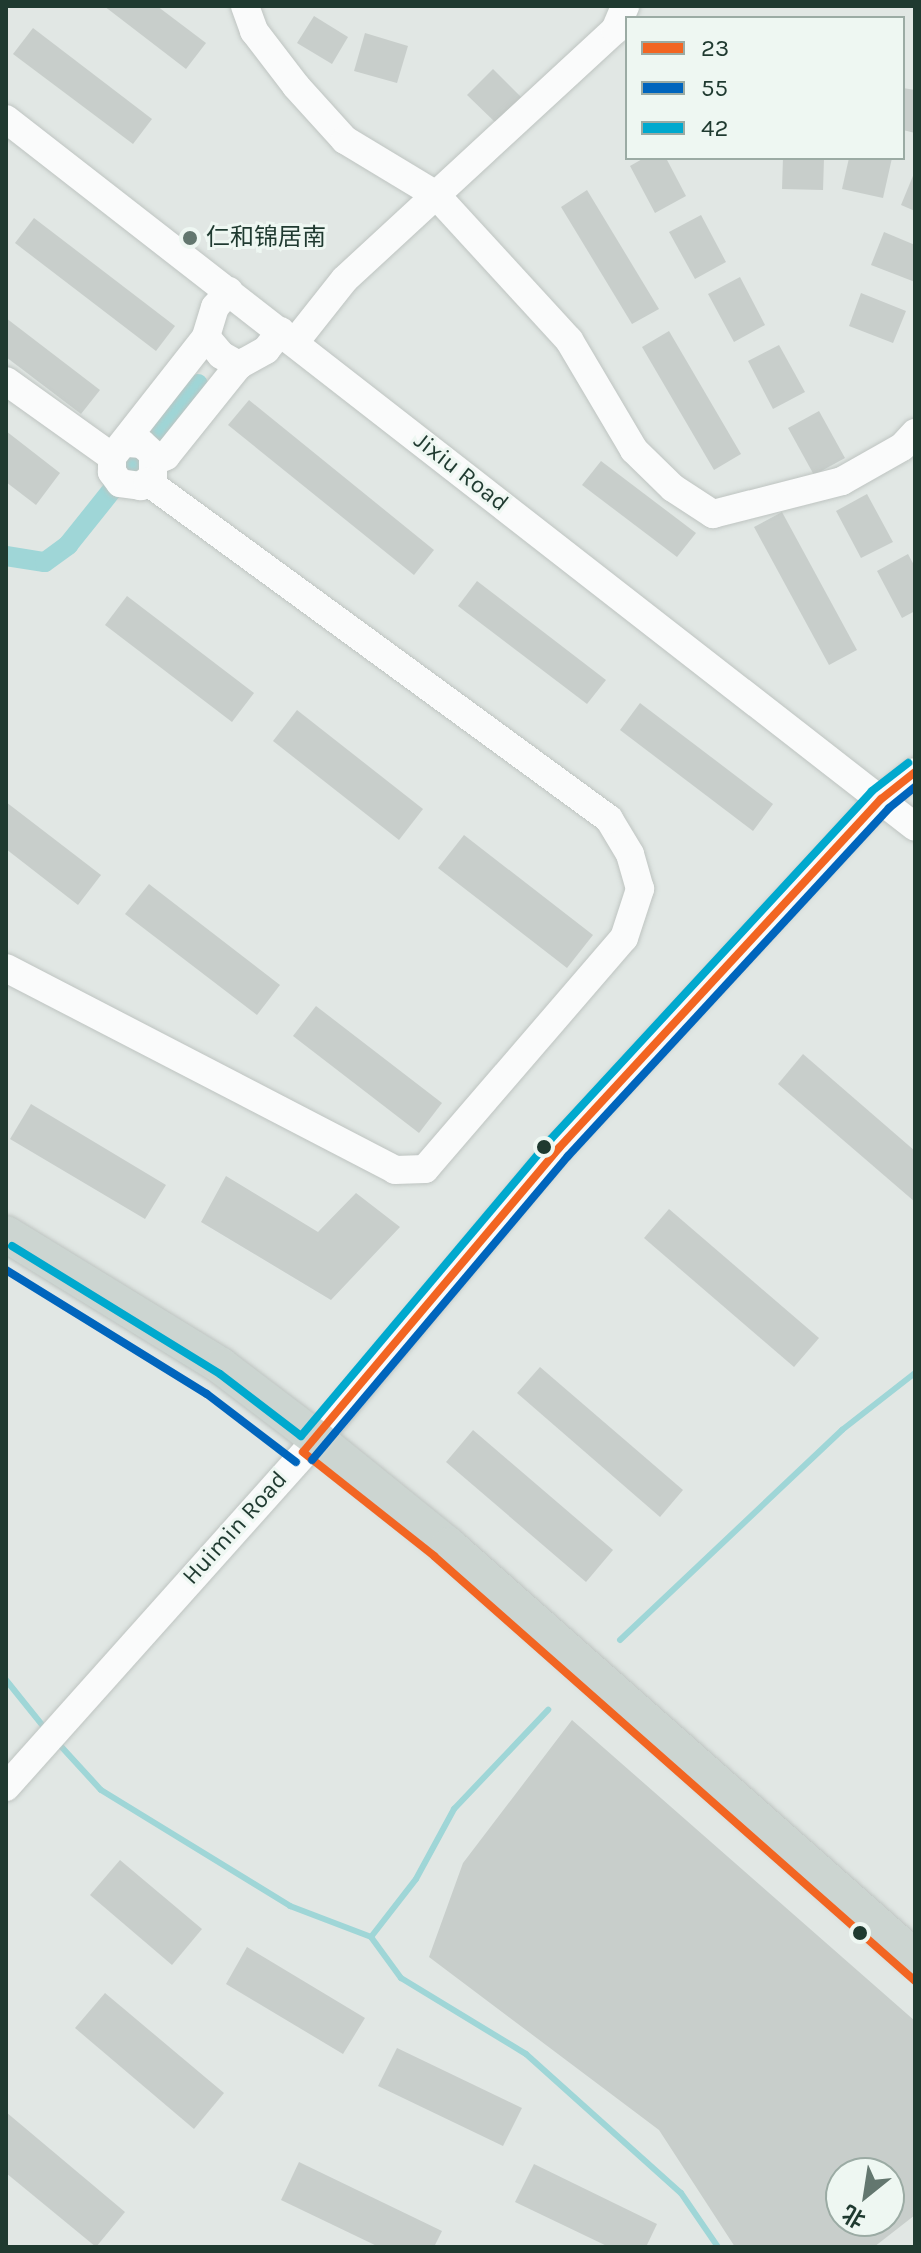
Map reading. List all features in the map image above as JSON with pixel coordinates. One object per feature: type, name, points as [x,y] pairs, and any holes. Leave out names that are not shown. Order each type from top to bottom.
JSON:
[{"type":"main road","points":[[6,1234],[221,1366],[915,1981]]},
{"type":"main road","points":[[6,1256],[310,1445],[449,1546],[915,1958]]},
{"type":"street","points":[[245,6],[254,31],[345,140],[436,195],[569,340],[634,450],[673,488],[713,514],[842,481],[902,447],[915,433]]},
{"type":"street","points":[[229,291],[215,307],[206,337],[120,450],[112,472],[120,483],[134,487],[152,472],[239,365],[288,337],[345,279],[615,30],[625,6]]},
{"type":"street","name":"Jixiu Road","points":[[6,119],[915,827]]},
{"type":"street","points":[[206,337],[221,355],[239,365]]},
{"type":"street","points":[[6,381],[120,450],[148,448],[152,472],[609,819],[630,854],[640,889],[624,938],[425,1169],[395,1170],[6,968]]},
{"type":"street","name":"Huimin Road","points":[[6,1787],[310,1445],[559,1148],[881,799],[915,772]]},
{"type":"building","points":[[104,6],[157,6],[206,43],[186,69]]},
{"type":"building","points":[[314,16],[348,37],[332,64],[297,43]]},
{"type":"building","points":[[33,28],[152,119],[133,144],[13,54]]},
{"type":"building","points":[[365,33],[408,46],[397,83],[354,71]]},
{"type":"building","points":[[493,69],[522,98],[497,124],[467,95]]},
{"type":"building","points":[[905,88],[915,90],[915,133],[905,130]]},
{"type":"building","points":[[640,160],[667,160],[686,196],[655,213],[630,166]]},
{"type":"building","points":[[783,160],[824,160],[823,190],[782,189]]},
{"type":"building","points":[[849,160],[892,160],[883,198],[842,189]]},
{"type":"building","points":[[915,171],[915,211],[901,205]]},
{"type":"building","points":[[587,190],[659,309],[632,324],[561,207]]},
{"type":"building","points":[[701,215],[726,262],[695,279],[669,232]]},
{"type":"building","points":[[34,218],[175,326],[156,351],[15,243]]},
{"type":"building","points":[[884,232],[915,245],[915,282],[871,265]]},
{"type":"building","points":[[740,277],[765,325],[734,342],[708,294]]},
{"type":"building","points":[[861,293],[906,311],[893,343],[849,326]]},
{"type":"building","points":[[6,318],[100,390],[81,414],[6,357]]},
{"type":"building","points":[[669,331],[741,454],[714,470],[642,347]]},
{"type":"building","points":[[779,345],[805,392],[773,409],[748,361]]},
{"type":"building","points":[[249,400],[434,550],[414,575],[228,425]]},
{"type":"building","points":[[819,411],[845,458],[814,475],[788,428]]},
{"type":"building","points":[[6,431],[60,473],[36,505],[6,482]]},
{"type":"building","points":[[601,461],[696,533],[677,557],[582,485]]},
{"type":"building","points":[[867,494],[893,542],[861,558],[836,511]]},
{"type":"building","points":[[782,512],[857,650],[829,665],[754,527]]},
{"type":"building","points":[[908,554],[915,567],[915,611],[902,618],[877,571]]},
{"type":"building","points":[[477,581],[606,680],[587,704],[458,606]]},
{"type":"building","points":[[127,596],[254,693],[232,722],[105,625]]},
{"type":"building","points":[[640,703],[773,804],[753,831],[620,730]]},
{"type":"building","points":[[297,710],[423,809],[399,840],[273,741]]},
{"type":"building","points":[[6,802],[101,875],[78,905],[6,849]]},
{"type":"building","points":[[464,835],[593,935],[567,968],[438,868]]},
{"type":"building","points":[[149,884],[280,985],[257,1015],[125,914]]},
{"type":"building","points":[[316,1006],[442,1103],[419,1133],[293,1036]]},
{"type":"building","points":[[803,1054],[915,1151],[915,1202],[778,1084]]},
{"type":"building","points":[[31,1104],[166,1185],[145,1219],[10,1139]]},
{"type":"building","points":[[226,1176],[318,1232],[356,1193],[400,1227],[331,1300],[201,1222]]},
{"type":"building","points":[[669,1209],[819,1338],[794,1367],[644,1238]]},
{"type":"building","points":[[540,1367],[683,1490],[660,1517],[517,1393]]},
{"type":"building","points":[[473,1430],[613,1550],[586,1582],[446,1462]]},
{"type":"building","points":[[572,1720],[915,2021],[915,2215],[905,2223],[905,2157],[825,2157],[825,2237],[887,2237],[874,2247],[735,2247],[659,2130],[429,1957],[463,1863]]},
{"type":"building","points":[[120,1860],[202,1929],[172,1965],[90,1895]]},
{"type":"building","points":[[247,1947],[365,2018],[343,2054],[226,1984]]},
{"type":"building","points":[[105,1993],[224,2093],[194,2129],[75,2028]]},
{"type":"building","points":[[397,2048],[522,2108],[503,2146],[378,2086]]},
{"type":"building","points":[[6,2112],[125,2212],[96,2247],[6,2173]]},
{"type":"building","points":[[299,2162],[442,2231],[434,2247],[379,2247],[281,2200]]},
{"type":"building","points":[[534,2164],[657,2224],[646,2247],[609,2247],[515,2202]]},
{"type":"waterway","points":[[153,439],[198,384]]},
{"type":"waterway","points":[[125,473],[140,455]]},
{"type":"waterway","points":[[6,556],[45,562],[68,545],[112,490]]},
{"type":"waterway","points":[[620,1640],[842,1430],[915,1373]]},
{"type":"waterway","points":[[6,1680],[47,1731]]},
{"type":"waterway","points":[[371,1937],[416,1879],[454,1809],[548,1710]]},
{"type":"waterway","points":[[57,1742],[101,1790],[290,1906],[371,1937],[401,1978],[526,2054],[681,2193],[718,2247]]},
{"type":"transit line","name":"42","points":[[12,1246],[220,1374],[301,1436],[550,1140],[872,791],[908,763]]},
{"type":"transit line","name":"23","points":[[915,772],[881,799],[559,1148],[303,1452],[434,1556],[915,1981]]},
{"type":"transit line","name":"55","points":[[312,1460],[568,1156],[889,808],[915,787]]},
{"type":"transit line","name":"55","points":[[6,1270],[207,1394],[296,1462]]},
{"type":"place","name":"仁和锦居南","points":[[190,238]]}]
